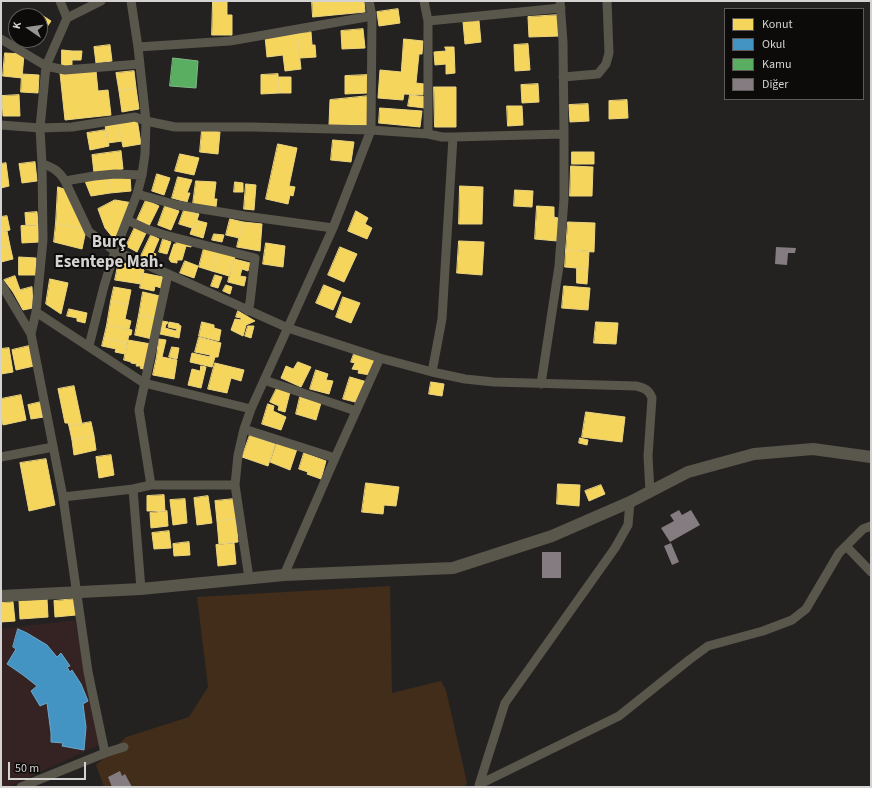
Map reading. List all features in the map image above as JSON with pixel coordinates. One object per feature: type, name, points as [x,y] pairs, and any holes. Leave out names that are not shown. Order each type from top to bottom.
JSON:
[{"type":"street","points":[[60,1],[67,18]]},
{"type":"street","points":[[31,334],[36,312],[43,240],[40,128],[46,66],[67,18],[102,1]]},
{"type":"street","points":[[89,346],[104,286],[115,251],[137,194],[145,154],[146,121],[138,47],[131,1]]},
{"type":"street","points":[[248,578],[236,485],[238,455],[244,429],[251,409],[333,228],[371,130],[372,16],[369,1]]},
{"type":"street","points":[[424,1],[428,21],[428,134]]},
{"type":"street","points":[[563,77],[598,74],[606,64],[609,53],[607,1]]},
{"type":"street","points":[[428,21],[560,4],[563,42],[564,199],[559,266],[541,384]]},
{"type":"street","points":[[138,47],[230,40],[372,16]]},
{"type":"street","points":[[1,38],[46,66],[66,70],[140,64]]},
{"type":"street","points":[[1,125],[40,128],[72,127],[135,117],[146,121],[175,127],[371,130],[428,134],[453,138],[564,134]]},
{"type":"street","points":[[432,372],[442,319],[453,138]]},
{"type":"street","points":[[42,164],[56,169],[61,174],[89,232],[115,251],[288,328],[380,358],[432,372],[472,380],[541,384],[636,386],[644,388],[650,392],[652,398],[648,456],[650,492]]},
{"type":"street","points":[[65,181],[116,174],[142,175]]},
{"type":"street","points":[[137,194],[177,205],[333,228]]},
{"type":"street","points":[[127,220],[149,230],[165,235],[255,258],[248,311]]},
{"type":"street","points":[[151,485],[139,410],[168,274]]},
{"type":"street","points":[[1,284],[31,334],[63,497],[88,672],[105,753]]},
{"type":"street","points":[[36,312],[144,382],[251,409]]},
{"type":"street","points":[[284,575],[380,358]]},
{"type":"street","points":[[264,380],[356,411]]},
{"type":"street","points":[[244,429],[335,458]]},
{"type":"street","points":[[1,458],[53,447]]},
{"type":"street","points":[[1,596],[141,589],[284,575],[453,568],[552,536],[630,502],[688,472],[754,454],[813,449],[871,457]]},
{"type":"street","points":[[63,497],[151,485],[236,485]]},
{"type":"street","points":[[133,488],[141,589]]},
{"type":"street","points":[[480,786],[505,703],[615,548],[628,525],[630,502]]},
{"type":"street","points":[[480,786],[619,716],[708,646],[763,631],[792,620],[806,610],[839,553],[863,529],[871,526]]},
{"type":"street","points":[[846,546],[871,572]]},
{"type":"street","points":[[23,787],[105,753],[124,747]]},
{"type":"shaded area","points":[[390,586],[392,693],[441,681],[446,690],[467,783],[465,787],[104,787],[96,765],[126,737],[189,717],[208,687],[197,597]]},
{"type":"shaded area","points":[[75,620],[99,745],[8,787],[1,787],[1,629]]},
{"type":"building: Konut","points":[[213,1],[227,1],[227,15],[232,15],[232,35],[212,35]]},
{"type":"building: Konut","points":[[312,1],[364,1],[365,12],[313,17]]},
{"type":"building: Konut","points":[[398,9],[400,23],[379,26],[377,12]]},
{"type":"building: Konut","points":[[559,15],[560,36],[529,37],[528,17]]},
{"type":"building: Konut","points":[[479,21],[481,42],[465,44],[463,22]]},
{"type":"building: Konut","points":[[363,29],[365,48],[342,49],[341,31]]},
{"type":"building: Konut","points":[[311,32],[312,45],[315,45],[316,57],[300,58],[297,33]]},
{"type":"building: Konut","points":[[297,33],[301,69],[285,71],[283,55],[267,57],[265,36]]},
{"type":"building: Konut","points":[[404,39],[423,41],[422,54],[419,54],[416,83],[424,84],[423,95],[404,94],[403,100],[378,98],[380,70],[401,72]]},
{"type":"building: Konut","points":[[528,44],[530,70],[515,71],[514,45]]},
{"type":"building: Konut","points":[[110,45],[112,61],[96,63],[94,47]]},
{"type":"building: Konut","points":[[445,47],[454,47],[455,73],[446,74],[446,64],[435,65],[434,52],[446,51]]},
{"type":"building: Konut","points":[[62,50],[72,51],[72,66],[62,66]]},
{"type":"building: Konut","points":[[72,51],[82,51],[81,60],[72,60]]},
{"type":"building: Konut","points":[[5,53],[24,54],[22,78],[3,76]]},
{"type":"building: Konut","points":[[96,71],[98,91],[108,90],[111,115],[65,120],[60,73]]},
{"type":"building: Konut","points":[[134,71],[136,88],[119,91],[116,73]]},
{"type":"building: Konut","points":[[22,74],[39,75],[38,93],[21,92]]},
{"type":"building: Konut","points":[[278,74],[279,93],[261,94],[261,75]]},
{"type":"building: Konut","points":[[367,75],[368,93],[345,94],[345,76]]},
{"type":"building: Konut","points":[[279,77],[291,77],[291,93],[279,93]]},
{"type":"building: Konut","points":[[538,84],[539,102],[522,103],[521,85]]},
{"type":"building: Konut","points":[[434,87],[456,87],[456,127],[435,127]]},
{"type":"building: Konut","points":[[136,88],[139,109],[122,112],[119,91]]},
{"type":"building: Konut","points":[[19,95],[20,116],[3,116],[2,96]]},
{"type":"building: Konut","points":[[410,95],[427,97],[425,108],[408,106]]},
{"type":"building: Konut","points":[[369,96],[368,125],[329,125],[330,100]]},
{"type":"building: Konut","points":[[627,100],[628,118],[609,119],[609,101]]},
{"type":"building: Konut","points":[[588,104],[589,121],[570,122],[569,105]]},
{"type":"building: Konut","points":[[507,106],[522,106],[523,125],[508,126]]},
{"type":"building: Konut","points":[[380,108],[422,111],[420,127],[379,123]]},
{"type":"building: Konut","points":[[137,119],[141,144],[123,147],[118,123]]},
{"type":"building: Konut","points":[[118,123],[122,141],[108,143],[105,125]]},
{"type":"building: Konut","points":[[106,130],[109,146],[90,150],[87,133]]},
{"type":"building: Konut","points":[[202,130],[220,132],[218,154],[200,152]]},
{"type":"building: Konut","points":[[333,140],[354,142],[351,162],[331,160]]},
{"type":"building: Konut","points":[[278,144],[297,148],[289,186],[295,187],[293,196],[290,195],[288,204],[266,199]]},
{"type":"building: Konut","points":[[121,151],[123,169],[94,173],[92,155]]},
{"type":"building: Konut","points":[[572,152],[594,152],[594,164],[572,164]]},
{"type":"building: Konut","points":[[180,154],[199,158],[194,175],[175,171]]},
{"type":"building: Konut","points":[[35,162],[37,181],[22,183],[19,164]]},
{"type":"building: Konut","points":[[6,163],[9,186],[1,188],[1,164]]},
{"type":"building: Konut","points":[[571,166],[593,167],[592,196],[570,196]]},
{"type":"building: Konut","points":[[157,174],[170,178],[164,195],[152,191]]},
{"type":"building: Konut","points":[[130,176],[131,191],[110,193],[108,177]]},
{"type":"building: Konut","points":[[108,177],[110,193],[91,196],[85,181]]},
{"type":"building: Konut","points":[[178,177],[192,180],[187,193],[190,193],[187,202],[172,198]]},
{"type":"building: Konut","points":[[196,181],[216,182],[214,199],[217,199],[216,207],[193,204]]},
{"type":"building: Konut","points":[[235,182],[243,183],[243,192],[234,192]]},
{"type":"building: Konut","points":[[246,184],[256,185],[254,210],[244,209]]},
{"type":"building: Konut","points":[[460,186],[483,187],[482,224],[459,224]]},
{"type":"building: Konut","points":[[58,187],[67,190],[86,230],[56,223]]},
{"type":"building: Konut","points":[[515,190],[533,191],[532,207],[514,206]]},
{"type":"building: Konut","points":[[115,200],[133,203],[114,239],[105,228],[98,209]]},
{"type":"building: Konut","points":[[146,200],[159,206],[149,226],[137,220]]},
{"type":"building: Konut","points":[[165,206],[179,211],[171,230],[158,225]]},
{"type":"building: Konut","points":[[537,206],[554,207],[554,217],[558,218],[557,241],[535,239]]},
{"type":"building: Konut","points":[[184,210],[199,214],[197,227],[193,226],[192,228],[179,224]]},
{"type":"building: Konut","points":[[356,211],[368,218],[365,224],[372,228],[367,239],[348,231]]},
{"type":"building: Konut","points":[[37,212],[38,225],[26,225],[25,213]]},
{"type":"building: Konut","points":[[7,216],[10,230],[1,232],[1,217]]},
{"type":"building: Konut","points":[[230,219],[243,222],[239,238],[226,235]]},
{"type":"building: Konut","points":[[199,221],[207,223],[203,238],[190,234],[193,226],[197,227]]},
{"type":"building: Konut","points":[[243,222],[262,224],[260,251],[237,247]]},
{"type":"building: Konut","points":[[568,222],[595,223],[594,252],[566,250]]},
{"type":"building: Konut","points":[[56,223],[86,230],[82,249],[54,242]]},
{"type":"building: Konut","points":[[38,225],[39,242],[22,243],[21,226]]},
{"type":"building: Konut","points":[[136,225],[147,231],[137,252],[126,246]]},
{"type":"building: Konut","points":[[7,231],[10,246],[1,248],[1,232]]},
{"type":"building: Konut","points":[[214,234],[224,235],[222,242],[212,240]]},
{"type":"building: Konut","points":[[151,235],[159,239],[153,253],[156,254],[153,261],[141,256]]},
{"type":"building: Konut","points":[[163,239],[171,242],[167,254],[159,252]]},
{"type":"building: Konut","points":[[459,241],[484,242],[482,275],[457,273]]},
{"type":"building: Konut","points":[[176,242],[192,244],[191,247],[186,246],[182,260],[177,260],[177,263],[171,262],[169,259],[174,244],[177,244]]},
{"type":"building: Konut","points":[[266,243],[285,246],[283,267],[263,264]]},
{"type":"building: Konut","points":[[10,246],[13,259],[1,262],[1,248]]},
{"type":"building: Konut","points":[[340,247],[357,254],[344,282],[328,275]]},
{"type":"building: Konut","points":[[204,248],[218,252],[212,271],[199,267]]},
{"type":"building: Konut","points":[[566,250],[589,251],[588,269],[565,267]]},
{"type":"building: Konut","points":[[218,252],[235,257],[229,276],[212,271]]},
{"type":"building: Konut","points":[[19,257],[36,258],[36,275],[19,275]]},
{"type":"building: Konut","points":[[234,259],[250,263],[248,271],[242,269],[240,276],[246,277],[244,286],[228,282]]},
{"type":"building: Konut","points":[[119,261],[144,270],[141,284],[115,280]]},
{"type":"building: Konut","points":[[185,261],[198,266],[194,278],[180,273]]},
{"type":"building: Konut","points":[[577,268],[588,269],[587,284],[577,283]]},
{"type":"building: Konut","points":[[143,273],[163,277],[161,288],[155,286],[154,291],[140,288]]},
{"type":"building: Konut","points":[[215,275],[222,277],[218,288],[211,286]]},
{"type":"building: Konut","points":[[15,276],[20,290],[13,292],[4,280]]},
{"type":"building: Konut","points":[[50,279],[68,283],[61,314],[46,304]]},
{"type":"building: Konut","points":[[226,285],[232,287],[230,294],[223,291]]},
{"type":"building: Konut","points":[[324,285],[341,292],[333,310],[316,303]]},
{"type":"building: Konut","points":[[564,286],[590,288],[588,310],[562,308]]},
{"type":"building: Konut","points":[[32,287],[33,308],[23,310],[13,292]]},
{"type":"building: Konut","points":[[114,287],[131,290],[128,305],[111,301]]},
{"type":"building: Konut","points":[[143,292],[160,296],[156,319],[139,315]]},
{"type":"building: Konut","points":[[343,297],[360,303],[351,323],[336,317]]},
{"type":"building: Konut","points":[[111,301],[128,305],[125,319],[131,321],[129,329],[107,325]]},
{"type":"building: Konut","points":[[69,309],[87,313],[85,323],[77,321],[77,318],[67,316]]},
{"type":"building: Konut","points":[[238,311],[255,321],[246,325],[243,336],[231,330],[235,319],[241,320],[241,318],[236,317]]},
{"type":"building: Konut","points":[[139,315],[156,319],[152,339],[135,335]]},
{"type":"building: Konut","points":[[162,321],[168,322],[165,328],[176,331],[177,329],[168,327],[169,322],[179,324],[181,326],[179,338],[160,334]]},
{"type":"building: Konut","points":[[202,322],[214,325],[214,328],[221,330],[219,341],[199,336]]},
{"type":"building: Konut","points":[[596,322],[618,323],[616,344],[594,343]]},
{"type":"building: Konut","points":[[107,325],[132,330],[127,343],[104,338]]},
{"type":"building: Konut","points":[[248,326],[254,326],[251,338],[245,336]]},
{"type":"building: Konut","points":[[199,337],[221,343],[218,357],[215,357],[212,367],[190,362],[192,353],[210,357],[210,355],[195,352]]},
{"type":"building: Konut","points":[[104,338],[127,343],[125,354],[115,352],[116,349],[102,346]]},
{"type":"building: Konut","points":[[159,339],[166,340],[162,357],[157,356]]},
{"type":"building: Konut","points":[[128,340],[151,344],[146,370],[140,368],[141,366],[136,366],[137,364],[124,360]]},
{"type":"building: Konut","points":[[29,346],[34,366],[16,370],[12,350]]},
{"type":"building: Konut","points":[[172,347],[179,348],[177,359],[169,357]]},
{"type":"building: Konut","points":[[9,348],[13,372],[1,374],[1,349]]},
{"type":"building: Konut","points":[[354,354],[375,360],[370,375],[358,373],[359,370],[352,369],[355,363],[351,362]]},
{"type":"building: Konut","points":[[157,356],[177,360],[174,379],[153,375]]},
{"type":"building: Konut","points":[[298,362],[311,367],[301,387],[281,378],[286,366],[293,369]]},
{"type":"building: Konut","points":[[215,363],[244,370],[241,381],[231,378],[227,393],[208,389]]},
{"type":"building: Konut","points":[[201,366],[206,367],[201,388],[188,385],[192,369],[200,371]]},
{"type":"building: Konut","points":[[316,370],[328,374],[326,380],[333,381],[329,394],[310,389]]},
{"type":"building: Konut","points":[[350,377],[367,382],[359,403],[343,399]]},
{"type":"building: Konut","points":[[431,382],[444,384],[442,396],[429,394]]},
{"type":"building: Konut","points":[[74,386],[82,424],[69,426],[68,423],[65,423],[58,389]]},
{"type":"building: Konut","points":[[277,388],[290,392],[285,412],[278,410],[279,406],[270,402]]},
{"type":"building: Konut","points":[[21,395],[26,420],[3,425],[1,399]]},
{"type":"building: Konut","points":[[300,397],[321,403],[316,420],[296,414]]},
{"type":"building: Konut","points":[[41,402],[44,417],[31,419],[28,405]]},
{"type":"building: Konut","points":[[268,404],[274,406],[273,411],[286,417],[281,430],[262,424]]},
{"type":"building: Konut","points":[[586,412],[625,417],[622,442],[582,437]]},
{"type":"building: Konut","points":[[91,422],[94,436],[72,440],[69,426]]},
{"type":"building: Konut","points":[[250,435],[275,444],[268,466],[242,457]]},
{"type":"building: Konut","points":[[94,436],[96,450],[74,455],[72,440]]},
{"type":"building: Konut","points":[[580,438],[588,440],[587,445],[579,443]]},
{"type":"building: Konut","points":[[277,442],[297,449],[290,470],[270,462]]},
{"type":"building: Konut","points":[[304,453],[326,461],[321,479],[307,474],[308,472],[299,469]]},
{"type":"building: Konut","points":[[111,455],[114,475],[99,478],[96,457]]},
{"type":"building: Konut","points":[[46,459],[55,505],[29,511],[20,463]]},
{"type":"building: Konut","points":[[366,483],[399,487],[396,506],[384,505],[383,514],[362,512]]},
{"type":"building: Konut","points":[[558,484],[580,485],[579,506],[557,504]]},
{"type":"building: Konut","points":[[601,485],[605,494],[589,501],[585,491]]},
{"type":"building: Konut","points":[[164,495],[165,511],[147,511],[147,496]]},
{"type":"building: Konut","points":[[208,496],[212,523],[197,525],[194,498]]},
{"type":"building: Konut","points":[[185,499],[187,523],[173,525],[170,500]]},
{"type":"building: Konut","points":[[234,499],[236,519],[217,521],[215,501]]},
{"type":"building: Konut","points":[[167,511],[168,526],[151,528],[150,513]]},
{"type":"building: Konut","points":[[236,519],[238,542],[219,544],[217,521]]},
{"type":"building: Konut","points":[[169,531],[171,548],[154,549],[152,533]]},
{"type":"building: Konut","points":[[189,542],[190,555],[174,556],[173,544]]},
{"type":"building: Konut","points":[[234,543],[236,564],[218,566],[216,545]]},
{"type":"building: Konut","points":[[47,599],[48,617],[20,619],[19,601]]},
{"type":"building: Konut","points":[[75,599],[76,615],[55,617],[54,601]]},
{"type":"building: Konut","points":[[13,602],[15,621],[1,622],[1,603]]},
{"type":"building: Okul","points":[[18,629],[47,645],[57,657],[61,653],[70,666],[67,667],[70,672],[72,670],[81,684],[88,701],[83,704],[86,727],[84,750],[62,746],[63,743],[51,742],[47,703],[40,706],[31,691],[37,686],[7,664],[16,649],[13,647]]},
{"type":"building: Kamu","points":[[173,58],[198,61],[196,88],[170,86]]},
{"type":"building: Diğer","points":[[776,247],[796,248],[795,253],[788,253],[787,265],[775,264]]},
{"type":"building: Diğer","points":[[679,510],[682,515],[691,510],[700,525],[670,542],[661,528],[674,521],[670,515]]},
{"type":"building: Diğer","points":[[671,543],[679,562],[672,565],[664,546]]},
{"type":"building: Diğer","points":[[542,552],[561,552],[561,578],[542,578]]},
{"type":"building: Diğer","points":[[120,771],[122,776],[125,774],[132,787],[112,787],[108,777]]},
{"type":"district","name":"Burç Esentepe Mah.","points":[[109,253]]}]
